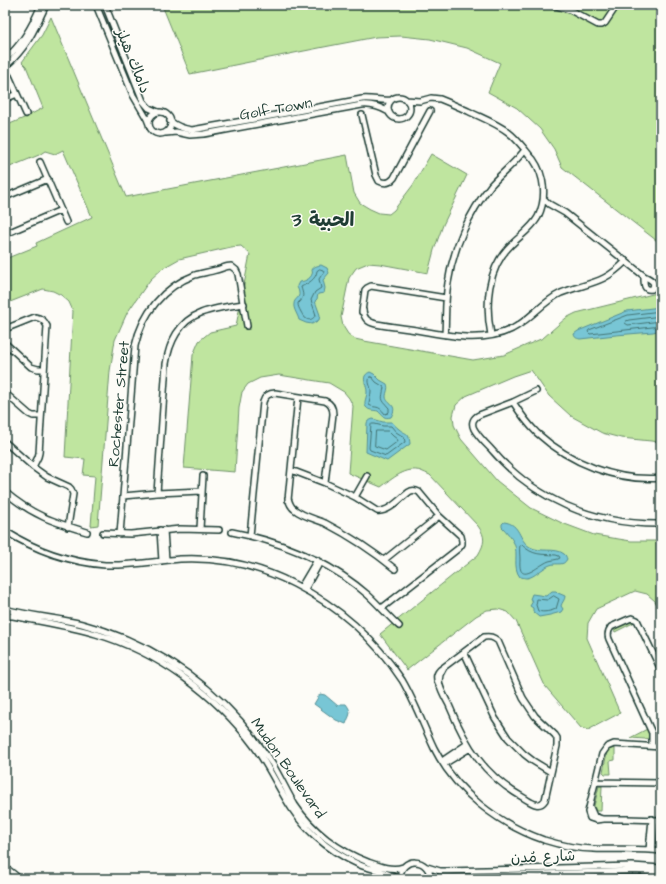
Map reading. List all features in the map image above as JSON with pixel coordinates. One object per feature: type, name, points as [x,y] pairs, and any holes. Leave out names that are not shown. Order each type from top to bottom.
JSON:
[{"type":"street","points":[[5,59],[18,46],[32,25],[41,5]]},
{"type":"street","points":[[5,67],[19,53],[30,38],[46,5]]},
{"type":"street","name":"داماك هيلز","points":[[96,5],[133,95],[149,124]]},
{"type":"street","name":"داماك هيلز","points":[[105,5],[143,101],[149,108],[158,112]]},
{"type":"street","points":[[554,5],[567,7],[598,25],[605,23],[617,5]]},
{"type":"street","points":[[9,76],[26,114]]},
{"type":"street","points":[[5,99],[17,94]]},
{"type":"street","points":[[420,101],[402,118],[394,118],[389,112],[389,104],[394,98],[400,97],[406,100],[420,101],[431,98],[440,99],[502,128],[516,139],[536,165],[541,175],[544,199],[538,218],[504,252],[494,269],[488,304],[491,336]]},
{"type":"street","name":"Golf Town","points":[[170,121],[182,128],[192,130],[362,99],[369,98],[391,100]]},
{"type":"street","points":[[406,100],[409,104],[408,113]]},
{"type":"street","name":"Golf Town","points":[[166,133],[176,132],[190,135],[204,134],[362,105],[373,105],[389,112]]},
{"type":"street","points":[[362,114],[376,175],[379,181],[386,183],[391,182],[394,178],[430,111]]},
{"type":"street","points":[[158,112],[166,114],[170,121],[170,128],[166,133],[155,134],[150,130],[149,120],[151,116],[158,112]]},
{"type":"street","points":[[445,335],[448,281],[462,234],[477,205],[492,185],[500,175],[526,152]]},
{"type":"street","points":[[40,162],[66,222]]},
{"type":"street","points":[[5,197],[48,179]]},
{"type":"street","points":[[544,199],[565,213],[644,276]]},
{"type":"street","points":[[542,207],[551,205]]},
{"type":"street","points":[[5,234],[60,210]]},
{"type":"street","points":[[446,298],[375,288],[371,289],[364,296],[362,316],[365,322],[371,325],[376,324],[464,338],[491,336],[521,324],[540,307],[561,293],[605,278],[626,261]]},
{"type":"street","name":"Rochester Street","points":[[120,534],[135,346],[141,326],[147,314],[159,298],[180,282],[196,275],[229,266],[235,268],[238,272],[247,326]]},
{"type":"street","points":[[157,493],[166,364],[170,344],[175,334],[182,326],[199,314],[210,310],[244,304]]},
{"type":"street","points":[[5,329],[35,317],[42,319],[47,326],[39,453],[33,468]]},
{"type":"street","points":[[5,343],[31,367],[44,369]]},
{"type":"street","points":[[536,392],[482,414],[476,421],[476,433],[501,461],[522,479],[550,498],[565,506],[612,521],[661,524]]},
{"type":"street","points":[[5,393],[29,414],[33,416],[41,416]]},
{"type":"street","points":[[250,536],[264,400],[268,395],[272,393],[325,401],[329,403],[333,409],[325,483]]},
{"type":"street","points":[[298,396],[288,498],[289,508],[294,512],[324,523],[347,535],[369,549],[395,569]]},
{"type":"street","points":[[513,402],[536,432],[548,443],[580,462],[598,470],[617,475],[637,478],[661,478]]},
{"type":"street","points":[[5,442],[33,468],[47,478],[69,487],[72,491],[73,494],[68,527]]},
{"type":"street","points":[[291,470],[325,483],[380,511],[386,510],[414,490],[419,492],[439,516],[460,536],[462,541],[460,546],[382,608]]},
{"type":"street","points":[[200,529],[203,476]]},
{"type":"street","points":[[355,497],[367,476]]},
{"type":"street","points":[[123,496],[202,491]]},
{"type":"street","points":[[5,492],[32,512],[56,523],[87,532]]},
{"type":"street","points":[[384,560],[439,516]]},
{"type":"street","points":[[103,533],[132,534],[180,528],[219,530]]},
{"type":"street","points":[[162,530],[164,561]]},
{"type":"street","points":[[5,531],[48,552],[88,563],[124,565],[196,559],[227,562],[260,570],[303,588],[334,607],[362,631],[384,655],[403,682],[435,750],[453,777],[479,804],[501,820],[529,834],[560,844],[576,848],[661,851]]},
{"type":"street","points":[[232,532],[284,546],[319,561],[353,583],[368,595],[399,626]]},
{"type":"street","points":[[303,588],[319,561]]},
{"type":"street","name":"Mudon Boulevard","points":[[5,609],[95,628],[142,646],[173,664],[188,674],[230,709],[266,755],[296,806],[308,821],[322,834],[343,850],[360,859],[396,869],[413,862],[418,862],[427,867]]},
{"type":"street","name":"Mudon Boulevard","points":[[5,616],[13,616],[98,634],[146,654],[188,680],[228,715],[242,730],[263,760],[292,809],[302,823],[315,836],[329,847],[352,861],[388,874],[397,879]]},
{"type":"street","points":[[652,746],[652,733],[609,639],[609,630],[629,619],[632,618],[637,620],[661,670]]},
{"type":"street","points":[[489,636],[498,641],[523,698],[535,716],[556,735],[558,742],[545,800],[541,804],[530,802],[502,784],[487,769],[469,746],[458,727],[440,686],[439,677],[442,668],[464,652],[484,637],[489,636]]},
{"type":"street","points":[[464,652],[495,718],[508,738],[524,754],[551,772]]},
{"type":"street","points":[[651,850],[656,820],[627,818],[603,819],[594,816],[590,806],[602,754],[607,747],[614,744],[661,747]]},
{"type":"street","points":[[443,762],[469,746]]},
{"type":"street","points":[[595,782],[661,783]]},
{"type":"street","name":"شارع مُدن","points":[[427,867],[440,871],[632,866],[661,868]]},
{"type":"street","points":[[5,867],[20,879]]},
{"type":"street","points":[[400,879],[403,867]]},
{"type":"street","points":[[427,867],[430,879]]},
{"type":"street","name":"شارع مُدن","points":[[436,879],[454,876],[634,871],[661,873]]},
{"type":"green space","points":[[162,5],[661,5],[661,95],[659,99],[661,100],[661,244],[562,167],[554,149],[540,129],[517,108],[488,92],[500,63],[467,48],[430,39],[401,36],[376,37],[190,74]]},
{"type":"green space","points":[[51,17],[126,197],[347,155],[354,193],[360,203],[379,213],[389,214],[394,210],[413,185],[431,154],[467,175],[443,225],[428,273],[368,263],[356,268],[349,278],[341,317],[343,326],[348,334],[355,339],[473,360],[504,355],[543,338],[566,318],[576,313],[661,292],[661,442],[621,438],[602,433],[571,416],[549,396],[531,370],[466,396],[456,405],[453,416],[454,425],[461,439],[497,481],[531,508],[562,523],[594,535],[631,541],[661,541],[661,613],[655,601],[647,594],[635,591],[596,609],[588,623],[587,638],[620,713],[588,730],[581,728],[545,686],[516,621],[508,612],[498,609],[487,610],[476,616],[407,670],[380,634],[478,555],[484,540],[478,526],[430,475],[421,471],[410,470],[400,474],[381,487],[348,473],[353,406],[344,392],[329,383],[279,375],[260,378],[248,384],[242,392],[239,408],[235,472],[184,468],[193,355],[199,341],[210,332],[236,326],[250,254],[241,246],[179,259],[163,268],[150,280],[127,313],[115,340],[110,371],[98,525],[91,526],[95,476],[83,475],[85,459],[65,457],[73,311],[69,302],[61,295],[53,291],[43,289],[5,304],[5,259],[37,246],[36,243],[92,217],[63,150],[55,154],[45,151],[5,169],[5,126],[43,108],[26,66],[22,62],[42,35]]},
{"type":"green space","points":[[633,618],[635,622],[615,632],[613,628]]},
{"type":"green space","points":[[649,728],[651,734],[649,738],[630,738]]},
{"type":"green space","points":[[615,748],[615,760],[610,761],[611,774],[605,774],[603,772],[607,752],[610,749]]},
{"type":"green space","points":[[599,786],[602,786],[601,811],[596,811],[594,806]]},
{"type":"water","points":[[321,265],[327,268],[329,273],[323,280],[325,288],[324,293],[318,294],[315,301],[320,315],[319,320],[312,324],[306,323],[299,320],[294,308],[294,302],[299,296],[297,286],[299,282],[309,279],[312,270],[316,266]]},
{"type":"water","points":[[661,307],[661,330],[580,339],[576,338],[574,335],[578,331],[627,311]]},
{"type":"water","points":[[370,372],[387,384],[388,387],[386,397],[394,410],[389,418],[382,416],[378,411],[369,409],[365,405],[367,392],[365,376]]},
{"type":"water","points":[[373,419],[383,422],[392,422],[401,431],[408,435],[410,444],[387,461],[366,452],[367,423]]},
{"type":"water","points":[[504,522],[510,523],[514,526],[526,544],[530,547],[538,550],[552,550],[561,552],[567,559],[562,564],[547,566],[530,577],[520,577],[516,569],[516,552],[514,543],[502,527]]},
{"type":"water","points":[[552,591],[556,591],[565,596],[561,606],[563,609],[561,612],[539,617],[533,612],[533,608],[530,606],[533,601],[530,599],[532,594],[546,596]]},
{"type":"water","points":[[320,694],[325,695],[338,706],[340,704],[346,704],[350,712],[346,724],[336,720],[314,704]]},
{"type":"district","name":"الحبية 3","points":[[323,220]]}]
